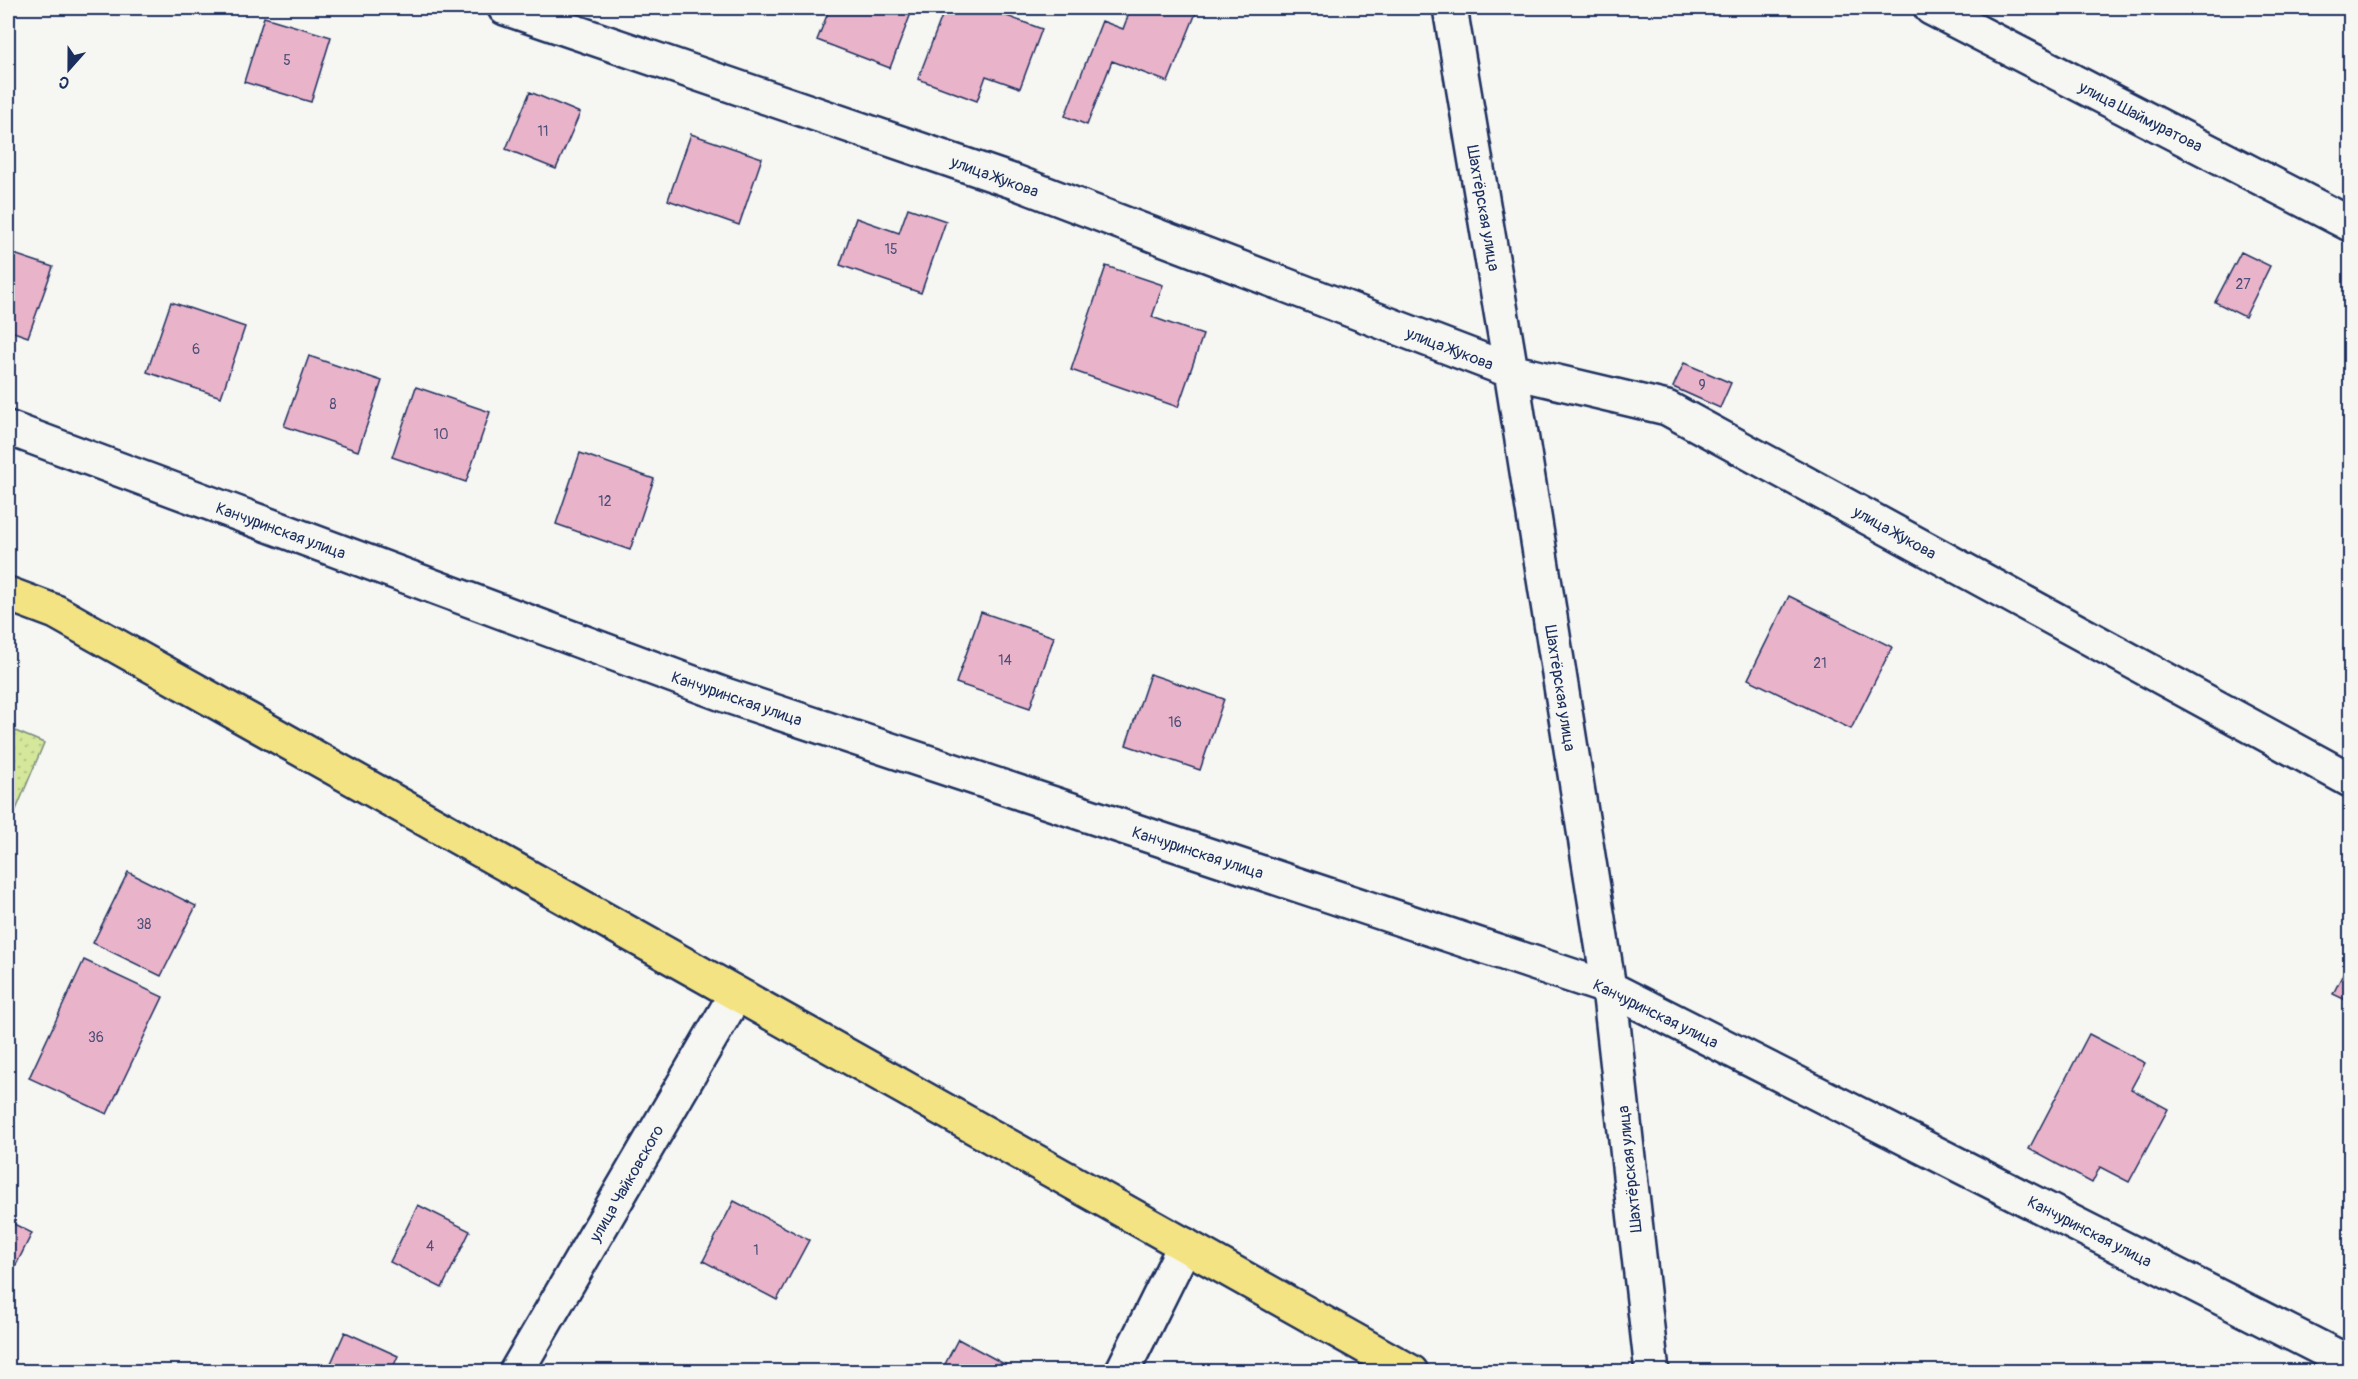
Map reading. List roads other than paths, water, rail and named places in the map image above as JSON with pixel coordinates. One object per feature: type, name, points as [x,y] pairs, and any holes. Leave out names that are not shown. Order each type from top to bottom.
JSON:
[{"type":"main road","points":[[8,594],[56,612],[1411,1371]]},
{"type":"street","name":"улица Жукова","points":[[505,8],[1015,183],[1511,371],[1667,408],[2350,780]]},
{"type":"street","name":"Шахтёрская улица","points":[[1450,8],[1511,371],[1609,988],[1652,1371]]},
{"type":"street","name":"улица Шаймуратова","points":[[1931,8],[2350,224]]},
{"type":"street","name":"Канчуринская улица","points":[[8,428],[724,695],[1609,988],[2350,1363]]},
{"type":"street","name":"улица Чайковского","points":[[516,1371],[736,994]]},
{"type":"street","points":[[1122,1371],[1185,1245]]}]
